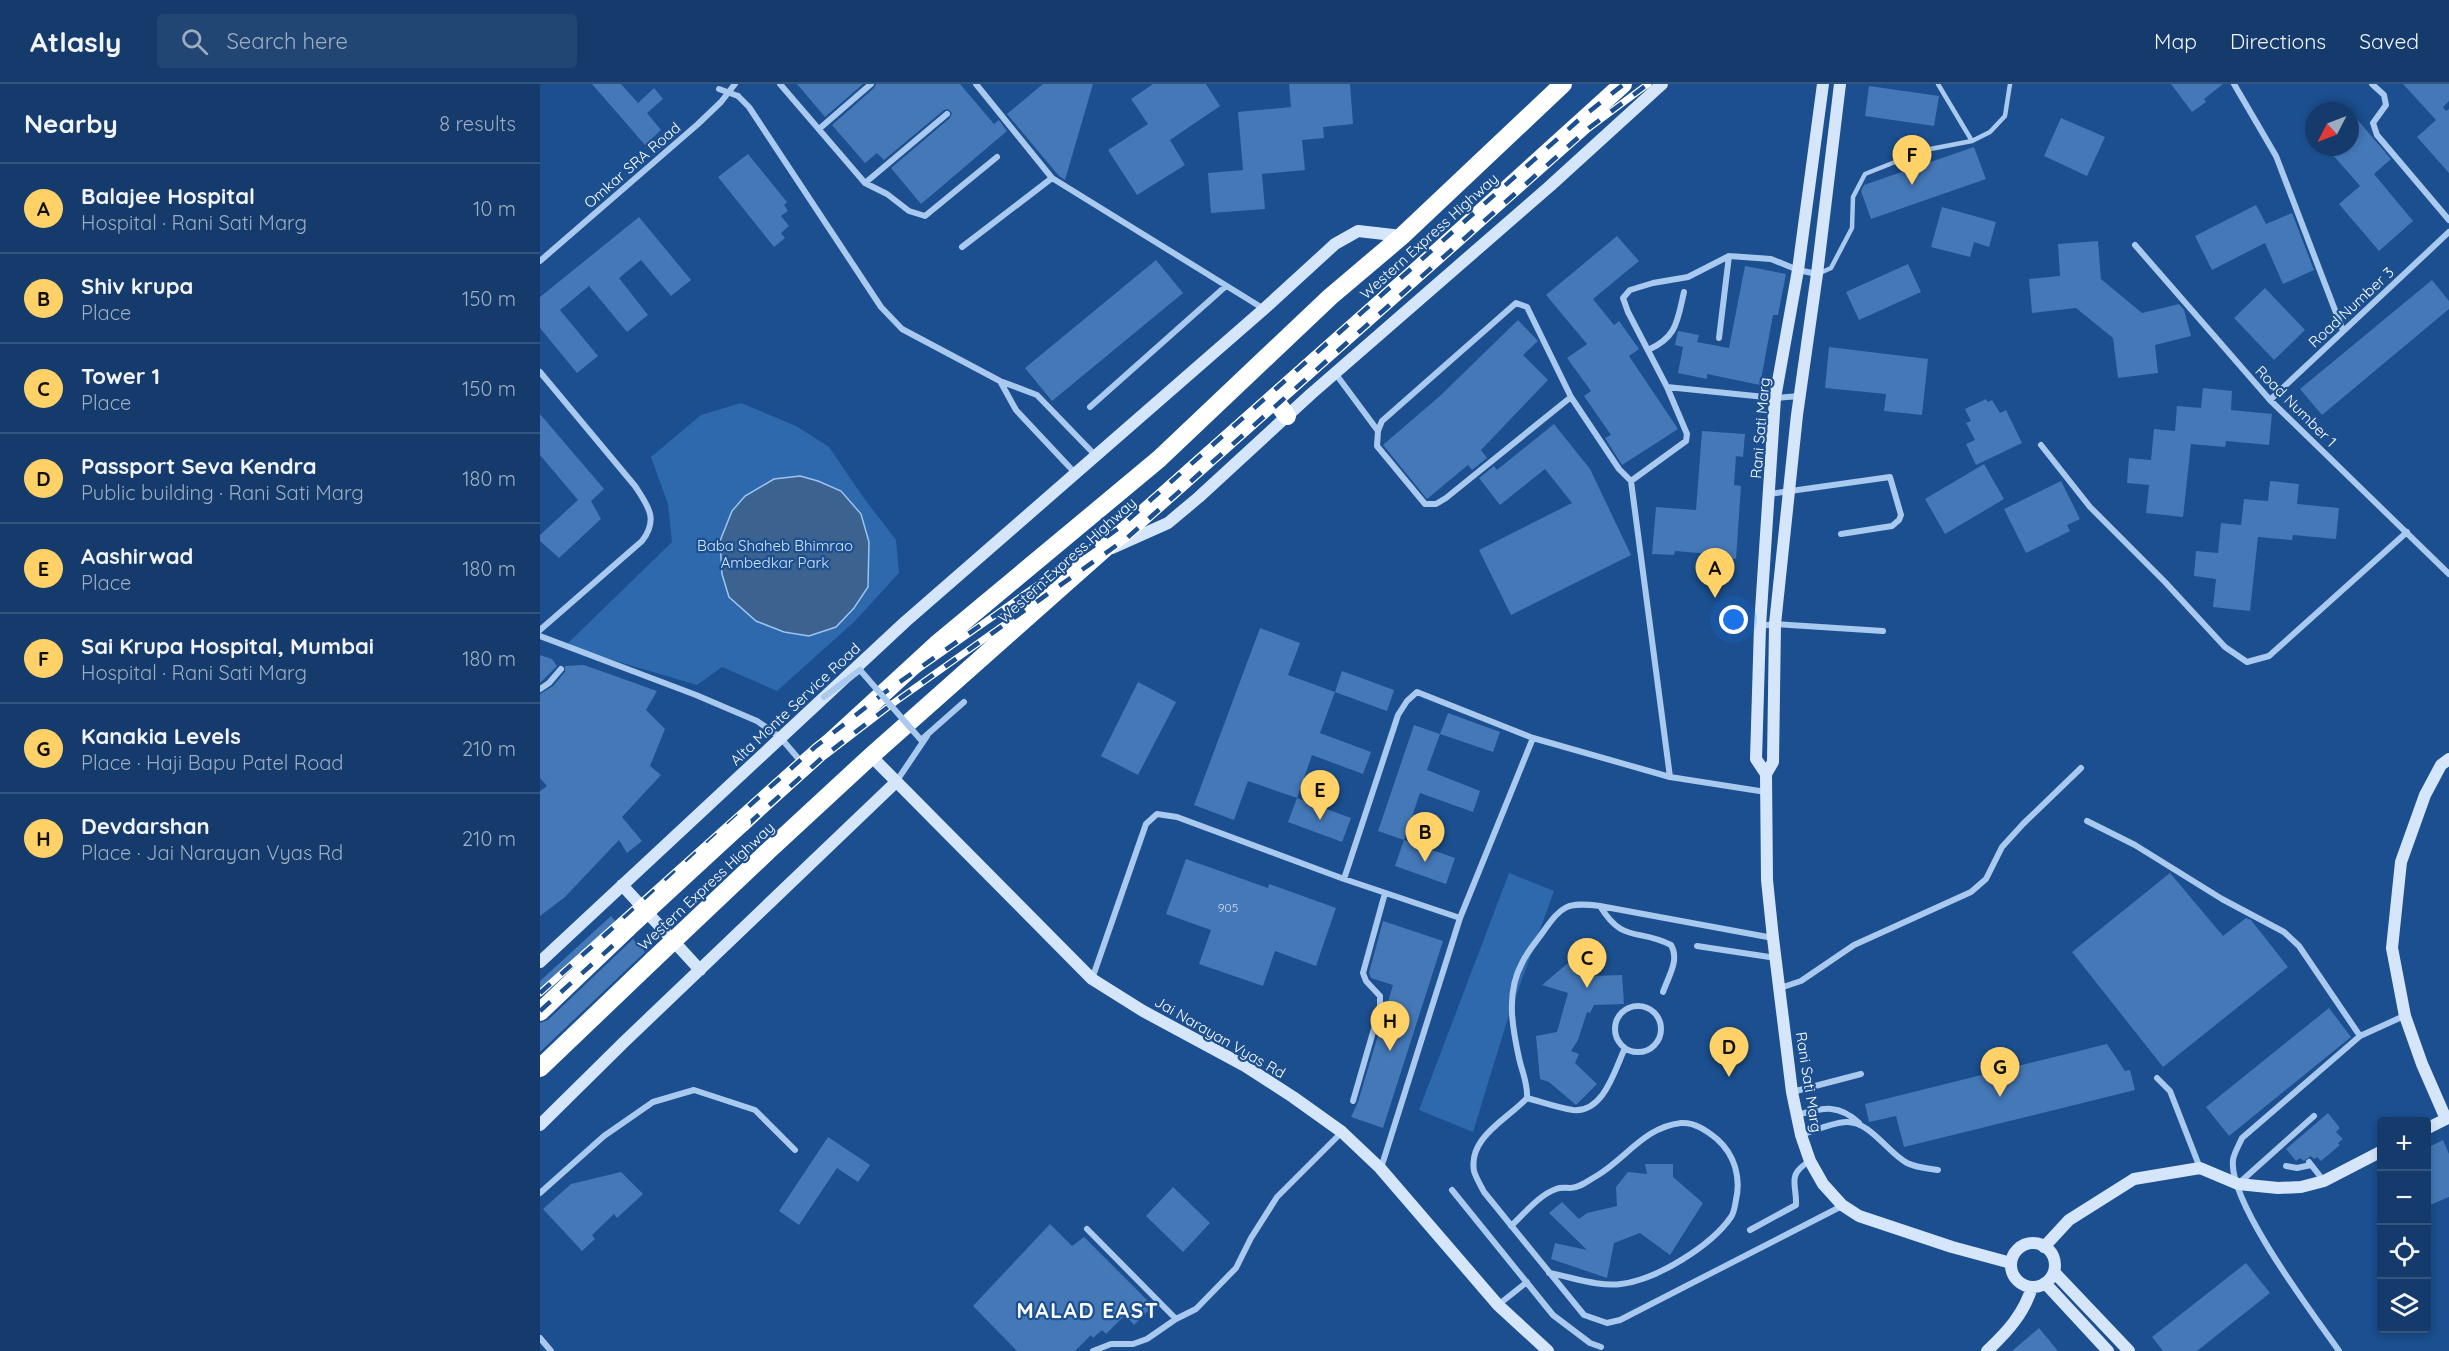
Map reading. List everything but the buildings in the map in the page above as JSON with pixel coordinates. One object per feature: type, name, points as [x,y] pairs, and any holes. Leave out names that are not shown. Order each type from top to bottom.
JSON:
[{"type":"highway","name":"Western Express Highway","points":[[540,1012],[938,643],[1133,480],[1330,297],[1402,236],[1563,84]]},
{"type":"highway","name":"Western Express Highway","points":[[540,1068],[871,756],[1102,553],[1623,84]]},
{"type":"highway","points":[[1274,399],[1287,416]]},
{"type":"highway","points":[[1133,480],[1155,505]]},
{"type":"street","points":[[714,84],[719,89],[738,96],[749,107],[881,307],[902,329],[1000,381],[1037,395],[1096,456]]},
{"type":"street","name":"Omkar SRA Road","points":[[540,261],[698,124],[721,102],[735,84]]},
{"type":"street","points":[[780,84],[865,183],[887,194],[909,211],[925,216],[997,157]]},
{"type":"street","points":[[819,129],[871,84]]},
{"type":"street","points":[[976,84],[1052,178],[1264,309]]},
{"type":"street","points":[[1102,553],[1168,523],[1335,373],[1550,186],[1662,84]]},
{"type":"street","name":"Rani Sati Marg","points":[[1766,774],[1756,759],[1760,626],[1775,398],[1798,270],[1823,84]]},
{"type":"street","name":"Rani Sati Marg","points":[[1840,84],[1789,491],[1775,624],[1773,762],[1766,774],[1767,880],[1792,1092],[1801,1135],[1810,1161],[1823,1184],[1842,1205],[1859,1216],[1952,1247],[2011,1263]]},
{"type":"street","points":[[2234,84],[2276,156],[2343,331]]},
{"type":"street","points":[[2372,84],[2384,95],[2386,105],[2373,123],[2377,135],[2449,220]]},
{"type":"street","points":[[865,183],[947,114]]},
{"type":"street","points":[[962,247],[1052,178]]},
{"type":"street","points":[[1809,189],[1826,192]]},
{"type":"street","name":"Alta Monte Service Road","points":[[540,962],[905,622],[1264,309],[1335,244],[1358,231],[1402,236]]},
{"type":"street","name":"Road Number 3","points":[[2270,400],[2449,232]]},
{"type":"street","name":"Road Number 1","points":[[2135,245],[2270,400],[2449,574]]},
{"type":"street","points":[[1630,481],[1686,441],[1687,434],[1628,312],[1623,298],[1630,290],[1653,283],[1688,277],[1729,256],[1771,259],[1798,270],[1817,274]]},
{"type":"street","points":[[1719,338],[1729,256]]},
{"type":"street","points":[[1090,407],[1226,286]]},
{"type":"street","points":[[1648,350],[1670,337],[1677,324],[1684,292]]},
{"type":"street","points":[[1571,397],[1436,504],[1425,504],[1377,446],[1378,431],[1382,422],[1516,303],[1527,307],[1571,397],[1618,469],[1630,481],[1670,777]]},
{"type":"street","points":[[540,372],[635,486],[647,505],[651,517],[650,532],[642,541],[540,630]]},
{"type":"street","points":[[1335,373],[1378,431]]},
{"type":"street","points":[[1000,381],[1017,410],[1076,474]]},
{"type":"street","points":[[1666,387],[1775,398],[1800,396]]},
{"type":"street","points":[[2041,445],[2090,507],[2165,582],[2225,647],[2247,662],[2268,656],[2407,532]]},
{"type":"street","points":[[1769,494],[1890,477],[1901,515],[1896,523],[1841,534]]},
{"type":"street","points":[[1760,626],[1775,624],[1883,631]]},
{"type":"street","points":[[540,636],[757,721],[780,737],[804,765]]},
{"type":"street","points":[[540,689],[549,683],[561,669]]},
{"type":"street","points":[[824,697],[860,670],[921,740],[964,702]]},
{"type":"street","points":[[1344,879],[1398,715],[1407,701],[1417,692],[1533,738],[1670,777],[1766,792]]},
{"type":"street","points":[[540,1125],[896,782],[931,731]]},
{"type":"street","points":[[1380,1168],[1460,918],[1533,738]]},
{"type":"street","name":"Jai Narayan Vyas Rd","points":[[871,756],[1092,979],[1143,1011],[1245,1066],[1342,1132],[1380,1168],[1498,1305],[1548,1351]]},
{"type":"street","points":[[2431,1127],[2448,1120],[2422,1064],[2405,1016],[2392,948],[2401,862],[2426,795],[2441,765],[2449,759]]},
{"type":"street","points":[[1780,988],[1801,981],[1854,945],[1971,892],[1986,879],[2002,847],[2081,768]]},
{"type":"street","points":[[1092,979],[1146,824],[1157,814],[1177,817],[1344,879],[1460,918]]},
{"type":"street","points":[[2087,820],[2135,845],[2222,899],[2284,932],[2299,946],[2360,1036]]},
{"type":"street","points":[[622,885],[700,970]]},
{"type":"street","points":[[1353,1101],[1380,1008],[1380,996],[1366,981],[1363,973],[1385,893]]},
{"type":"street","points":[[1773,938],[1576,903],[1557,912],[1522,962],[1511,990],[1513,1028],[1528,1086],[1527,1098],[1485,1135],[1476,1149],[1474,1171],[1484,1192],[1584,1315],[1607,1323],[1620,1320],[1842,1205]]},
{"type":"street","points":[[1600,906],[1609,920],[1620,930],[1671,945],[1675,952],[1675,959],[1663,992]]},
{"type":"street","points":[[1697,946],[1776,958]]},
{"type":"street","points":[[1638,1006],[1652,1010],[1661,1023],[1660,1038],[1656,1044],[1643,1052],[1625,1048],[1615,1032],[1618,1017],[1623,1011],[1638,1006]]},
{"type":"street","points":[[2340,1351],[2250,1217],[2238,1185],[2233,1160],[2242,1138],[2360,1036],[2405,1016]]},
{"type":"street","points":[[1527,1098],[1575,1110],[1584,1108],[1597,1100],[1606,1090],[1625,1048]]},
{"type":"street","points":[[1792,1092],[1861,1074]]},
{"type":"street","points":[[2157,1078],[2170,1091],[2200,1168]]},
{"type":"street","points":[[540,1192],[603,1136],[653,1102],[694,1090],[755,1110],[795,1150]]},
{"type":"street","points":[[1797,1115],[1824,1108],[1848,1113],[1904,1161],[1916,1167],[1938,1170]]},
{"type":"street","points":[[2238,1185],[2314,1116]]},
{"type":"street","points":[[1801,1135],[1828,1125],[1848,1122],[1862,1126]]},
{"type":"street","points":[[1510,1226],[1549,1192],[1560,1187],[1571,1188],[1580,1185],[1613,1166],[1654,1130],[1684,1123],[1705,1128],[1726,1147],[1736,1168],[1740,1185],[1733,1216],[1708,1244],[1670,1266],[1633,1282],[1610,1285],[1549,1272]]},
{"type":"street","points":[[1093,1351],[1111,1344],[1140,1342],[1196,1309],[1236,1268],[1251,1238],[1277,1197],[1342,1132]]},
{"type":"street","points":[[2044,1247],[2069,1220],[2134,1179],[2200,1168],[2238,1185],[2301,1187],[2324,1181],[2377,1154]]},
{"type":"street","points":[[1750,1230],[1796,1205],[1794,1178],[1802,1166],[1810,1161]]},
{"type":"street","points":[[2286,1166],[2296,1168],[2310,1163],[2324,1181]]},
{"type":"street","points":[[1452,1190],[1553,1316],[1590,1343],[1601,1347]]},
{"type":"street","points":[[1088,1229],[1176,1319]]},
{"type":"street","points":[[2054,1272],[2045,1283],[2032,1287],[2019,1282],[2014,1277],[2011,1263],[2013,1256],[2023,1246],[2030,1244],[2044,1247],[2053,1257],[2054,1272],[2129,1351]]},
{"type":"street","points":[[1498,1305],[1527,1282]]},
{"type":"street","points":[[2045,1283],[2108,1350],[2119,1340]]},
{"type":"street","points":[[1987,1351],[2009,1330],[2027,1302],[2032,1287]]},
{"type":"street","points":[[2072,1311],[2084,1301]]},
{"type":"street","points":[[540,1338],[551,1351]]},
{"type":"lane","points":[[1938,84],[1972,141]]},
{"type":"lane","points":[[1817,274],[1831,268],[1843,247],[1852,228],[1853,197],[1865,174],[1925,150],[1972,141],[1990,132],[2005,116],[2010,84]]},
{"type":"green space","name":"Baba Shaheb Bhimrao Ambedkar Park","points":[[741,403],[796,426],[829,447],[896,540],[899,573],[854,622],[777,691],[722,667],[697,685],[565,646],[672,542],[668,504],[651,457],[701,415]]},
{"type":"green space","points":[[1509,873],[1554,891],[1508,1018],[1473,1132],[1419,1110]]},
{"type":"shaded area","points":[[800,476],[841,491],[861,514],[869,542],[868,587],[854,608],[836,627],[809,636],[784,632],[756,621],[729,597],[722,574],[720,541],[732,511],[745,496],[774,479]]},
{"type":"railway","points":[[540,993],[815,747],[884,693],[1119,528],[1581,118],[1624,84]]},
{"type":"railway","points":[[540,1011],[823,757],[892,704],[1127,538],[1589,128],[1648,84]]},
{"type":"place","name":"Sai Krupa Hospital, Mumbai","points":[[1912,185]]},
{"type":"place","name":"Balajee Hospital","points":[[1715,598]]},
{"type":"place","name":"Aashirwad","points":[[1320,820]]},
{"type":"place","name":"Shiv krupa","points":[[1425,862]]},
{"type":"place","name":"Tower 1","points":[[1587,988]]},
{"type":"place","name":"Devdarshan","points":[[1390,1051]]},
{"type":"place","name":"Passport Seva Kendra","points":[[1729,1077]]},
{"type":"place","name":"Kanakia Levels","points":[[2000,1097]]},
{"type":"district","name":"MALAD EAST","points":[[1088,1310]]}]
